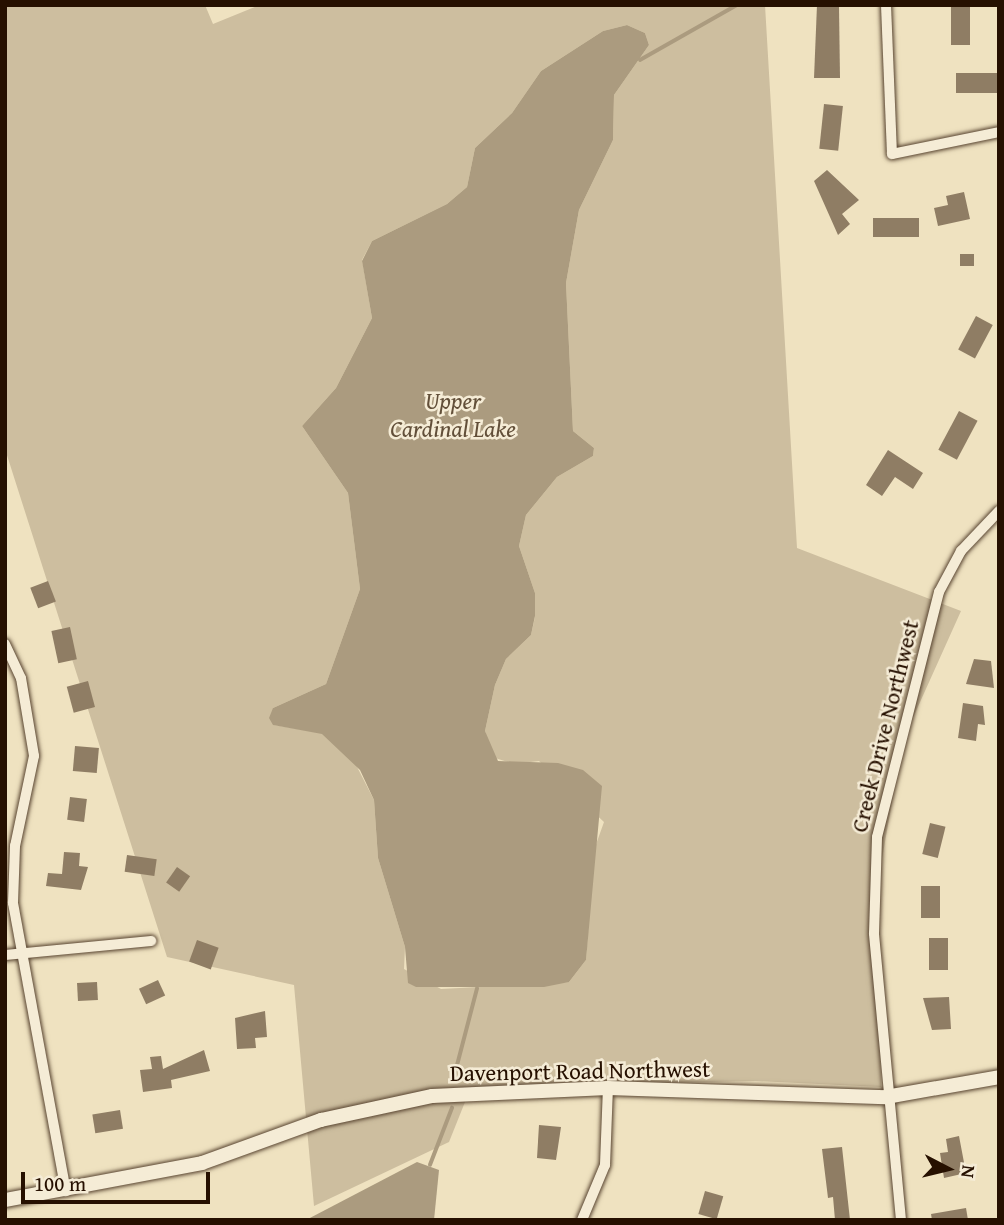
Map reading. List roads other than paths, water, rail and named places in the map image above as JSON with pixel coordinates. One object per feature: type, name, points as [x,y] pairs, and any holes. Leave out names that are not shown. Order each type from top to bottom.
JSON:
[{"type":"street","points":[[886,5],[892,154],[999,132]]},
{"type":"street","name":"Creek Drive Northwest","points":[[901,1220],[886,1097],[874,933],[877,837],[939,592],[961,551],[999,511]]},
{"type":"street","points":[[5,643],[21,678],[34,756],[15,846],[19,952],[66,1191]]},
{"type":"street","points":[[5,955],[151,941]]},
{"type":"street","name":"Davenport Road Northwest","points":[[5,1200],[66,1191],[202,1163],[371,1107],[458,1093],[608,1088],[886,1097],[999,1077]]},
{"type":"street","points":[[582,1220],[605,1165],[608,1088]]},
{"type":"water","name":"Upper Cardinal Lake","points":[[627,25],[645,33],[649,45],[614,95],[613,140],[579,210],[566,283],[573,431],[594,448],[593,456],[557,477],[526,515],[519,546],[535,593],[535,616],[531,635],[506,659],[495,685],[485,731],[498,761],[558,763],[583,770],[602,786],[586,960],[569,982],[544,987],[416,987],[408,983],[405,947],[378,858],[374,800],[360,770],[322,734],[273,725],[269,718],[273,708],[326,684],[360,589],[348,493],[302,426],[336,388],[372,318],[362,261],[372,241],[447,204],[467,187],[475,148],[512,113],[541,71],[603,31]]},
{"type":"water","points":[[417,1162],[439,1170],[434,1220],[306,1220]]},
{"type":"waterway","points":[[640,60],[737,5]]},
{"type":"waterway","points":[[454,1077],[477,989]]},
{"type":"waterway","points":[[430,1165],[452,1108]]}]
